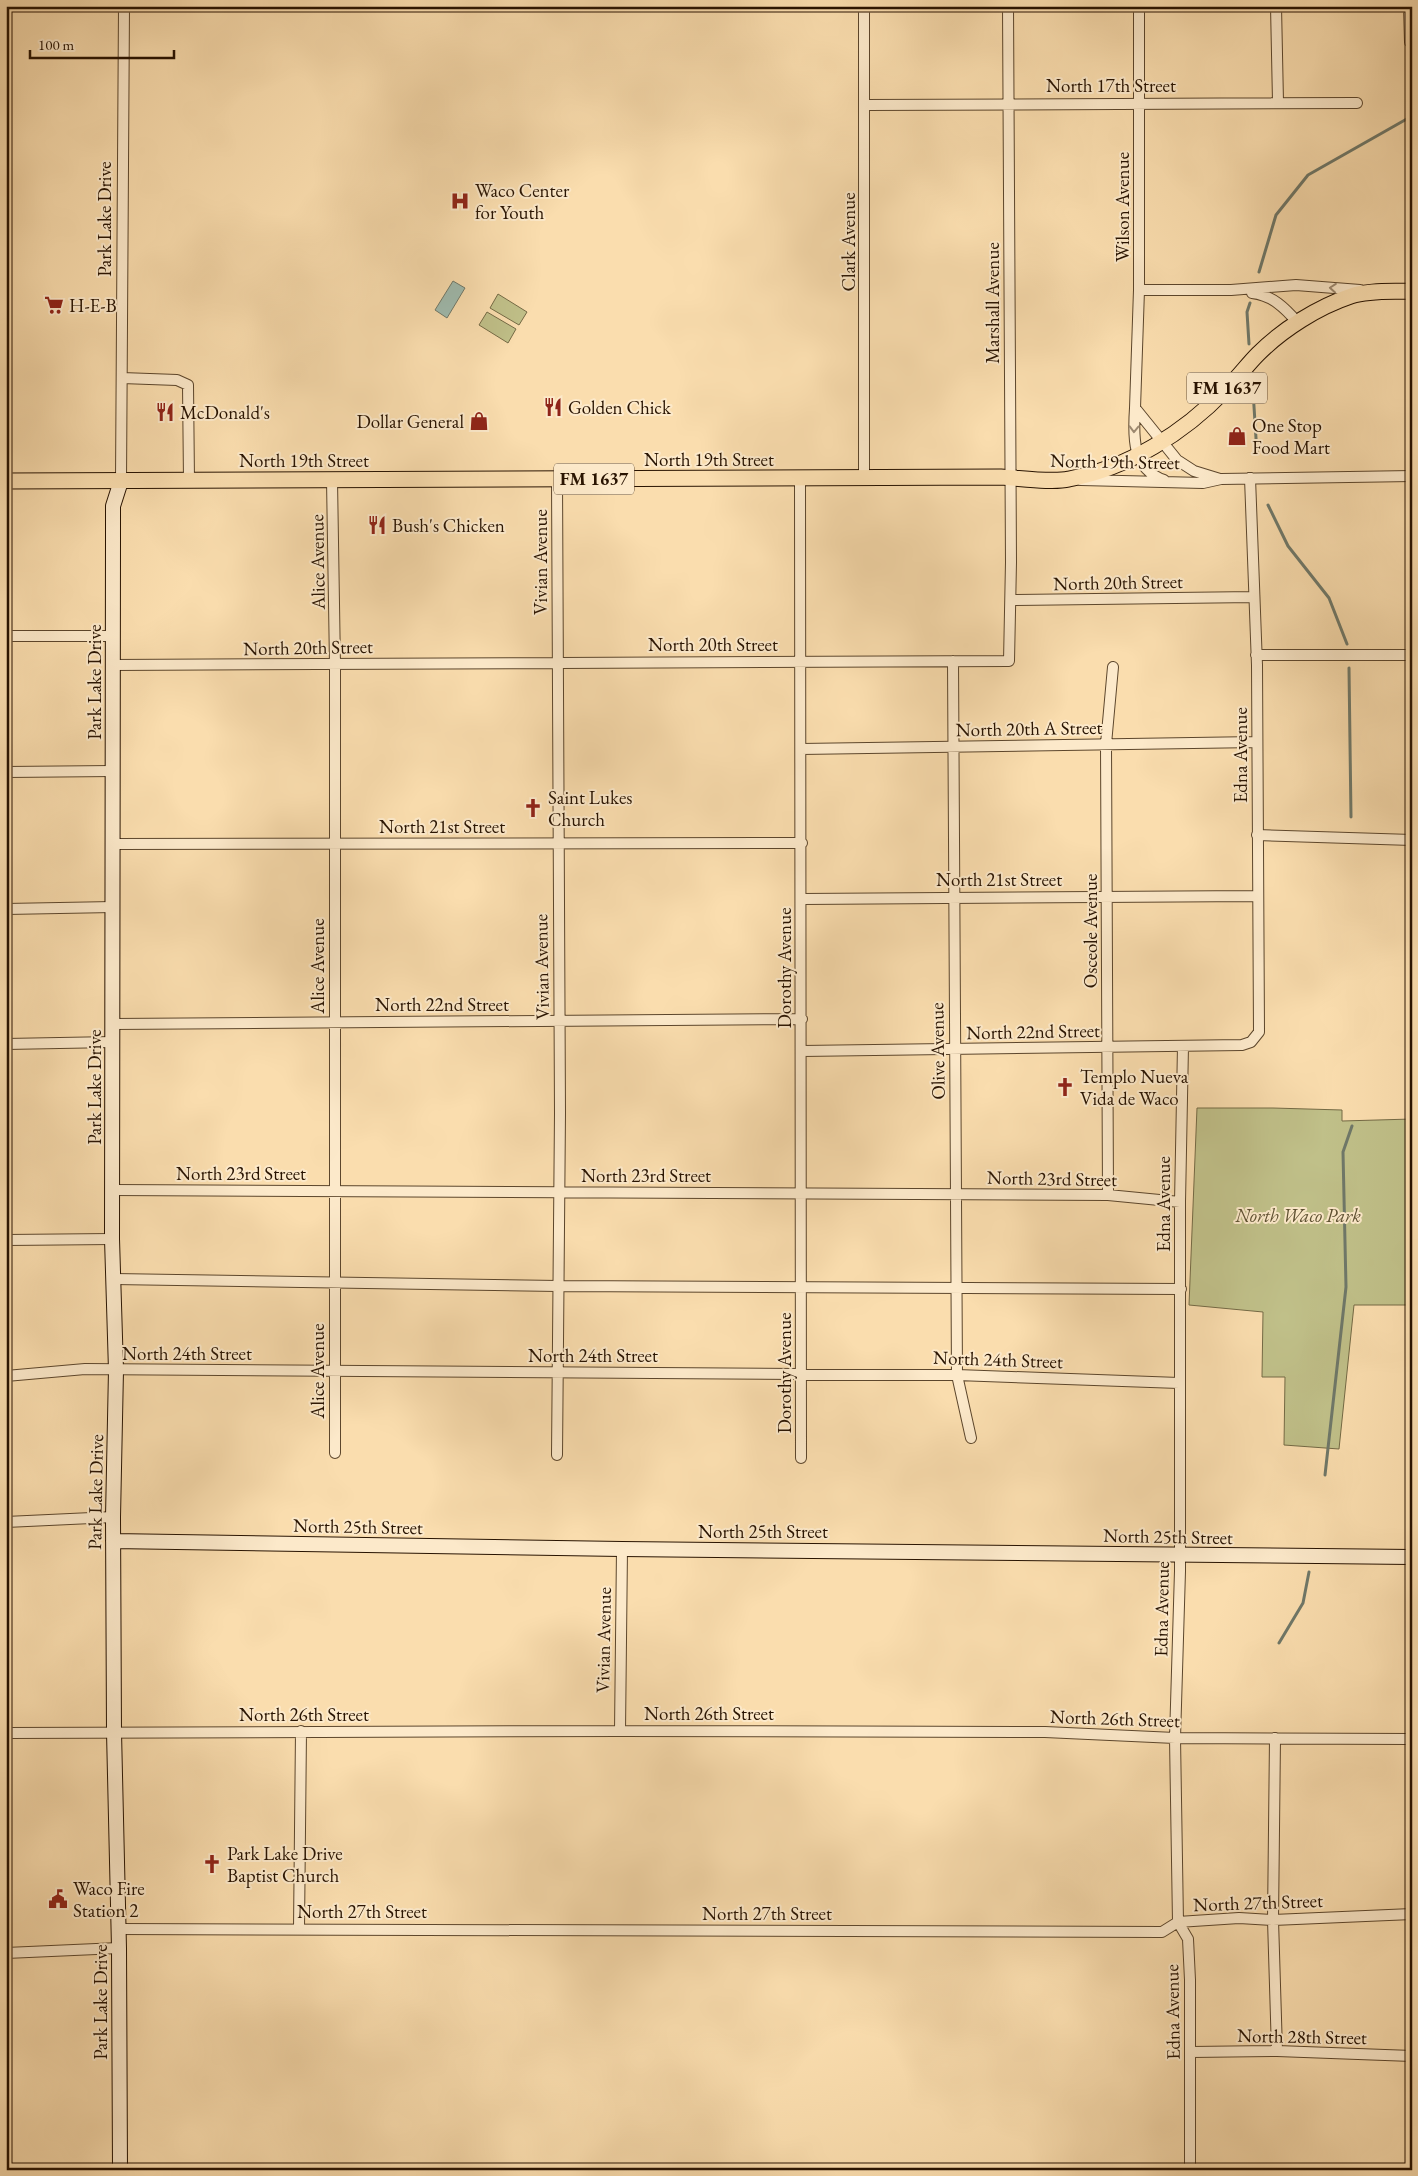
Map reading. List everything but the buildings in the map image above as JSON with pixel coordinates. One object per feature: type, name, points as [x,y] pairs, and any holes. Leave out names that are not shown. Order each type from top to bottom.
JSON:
[{"type":"main road","name":"FM 1637","points":[[1067,480],[1108,468],[1137,455],[1180,430],[1225,390],[1260,352],[1298,323],[1321,310],[1353,296],[1381,292],[1412,292]]},
{"type":"main road","name":"North 19th Street","points":[[6,481],[800,478],[1010,478],[1067,480]]},
{"type":"street","name":"Park Lake Drive","points":[[120,2170],[113,1541],[116,1370],[112,1239],[113,506],[121,481],[124,6]]},
{"type":"street","name":"Clark Avenue","points":[[864,6],[864,478]]},
{"type":"street","name":"Marshall Avenue","points":[[1008,6],[1011,600]]},
{"type":"street","name":"Wilson Avenue","points":[[1137,455],[1134,431],[1139,290],[1139,6]]},
{"type":"street","points":[[1276,6],[1278,102]]},
{"type":"street","points":[[1409,6],[1410,42]]},
{"type":"street","name":"North 17th Street","points":[[864,105],[1357,103]]},
{"type":"street","points":[[1139,290],[1231,290],[1296,285],[1381,292]]},
{"type":"street","points":[[1231,290],[1263,294],[1280,304],[1298,323]]},
{"type":"street","points":[[122,378],[177,380],[188,385],[189,481]]},
{"type":"street","points":[[1135,408],[1177,460],[1187,468],[1221,479]]},
{"type":"street","points":[[1137,455],[1150,474],[1170,482]]},
{"type":"street","name":"North 19th Street","points":[[1067,480],[1203,483],[1221,479],[1250,478],[1412,476]]},
{"type":"street","name":"Dorothy Avenue","points":[[800,478],[802,843],[801,1458]]},
{"type":"street","name":"Edna Avenue","points":[[1250,478],[1256,655],[1259,1032]]},
{"type":"street","name":"Vivian Avenue","points":[[557,479],[559,1021],[557,1456]]},
{"type":"street","name":"Alice Avenue","points":[[332,480],[335,664],[334,1453]]},
{"type":"street","name":"North 20th Street","points":[[113,665],[1010,661],[1011,600],[1254,597]]},
{"type":"street","points":[[6,636],[113,636]]},
{"type":"street","points":[[1256,655],[1412,655]]},
{"type":"street","name":"Olive Avenue","points":[[953,661],[956,1375],[972,1438]]},
{"type":"street","name":"Osceole Avenue","points":[[1108,1195],[1106,744],[1113,666]]},
{"type":"street","name":"North 20th A Street","points":[[801,749],[1257,742]]},
{"type":"street","points":[[6,772],[113,771]]},
{"type":"street","points":[[1257,836],[1412,840]]},
{"type":"street","name":"North 21st Street","points":[[113,844],[802,843]]},
{"type":"street","name":"North 21st Street","points":[[802,899],[1257,896]]},
{"type":"street","points":[[6,909],[113,907]]},
{"type":"street","name":"North 22nd Street","points":[[113,1024],[802,1019]]},
{"type":"street","name":"North 22nd Street","points":[[802,1051],[1242,1045],[1251,1042],[1259,1032]]},
{"type":"street","points":[[6,1044],[113,1042]]},
{"type":"street","name":"Edna Avenue","points":[[1183,1046],[1180,1202],[1180,1554],[1175,1738],[1178,1922],[1188,1939],[1190,1980],[1190,2170]]},
{"type":"street","name":"North 23rd Street","points":[[113,1190],[1108,1195],[1180,1202]]},
{"type":"street","points":[[6,1240],[112,1239]]},
{"type":"street","points":[[114,1280],[558,1286],[1181,1289]]},
{"type":"street","name":"North 24th Street","points":[[6,1376],[63,1370],[334,1370],[956,1375],[1179,1383]]},
{"type":"street","points":[[6,1522],[113,1517]]},
{"type":"street","name":"North 25th Street","points":[[113,1541],[622,1549],[1412,1557]]},
{"type":"street","name":"Vivian Avenue","points":[[620,1730],[622,1549]]},
{"type":"street","name":"North 26th Street","points":[[6,1733],[620,1730],[1045,1732],[1175,1738],[1412,1740]]},
{"type":"street","points":[[299,1928],[301,1731]]},
{"type":"street","points":[[1275,1738],[1274,1920],[1277,2051]]},
{"type":"street","name":"North 27th Street","points":[[118,1929],[299,1928],[1162,1932],[1178,1922],[1239,1918],[1274,1920],[1412,1914]]},
{"type":"street","points":[[6,1953],[119,1948]]},
{"type":"street","name":"North 28th Street","points":[[1191,2052],[1277,2051],[1412,2056]]},
{"type":"green space","points":[[498,294],[527,312],[519,325],[490,308]]},
{"type":"green space","points":[[487,312],[516,329],[508,343],[479,325]]},
{"type":"green space","name":"North Waco Park","points":[[1197,1108],[1342,1110],[1342,1121],[1412,1119],[1412,1305],[1354,1305],[1339,1449],[1284,1445],[1285,1377],[1262,1377],[1263,1312],[1189,1305]]},
{"type":"shaded area","points":[[453,281],[465,288],[447,318],[435,310]]},
{"type":"waterway","points":[[1259,272],[1276,215],[1308,175],[1412,116]]},
{"type":"waterway","points":[[1249,344],[1247,312],[1250,303]]},
{"type":"waterway","points":[[1252,375],[1257,454]]},
{"type":"waterway","points":[[1268,505],[1288,546],[1329,598],[1347,644]]},
{"type":"waterway","points":[[1349,668],[1351,817]]},
{"type":"waterway","points":[[1325,1475],[1346,1287],[1343,1152],[1352,1126]]},
{"type":"waterway","points":[[1279,1643],[1303,1603],[1309,1572]]},
{"type":"place","name":"Waco Center for Youth","points":[[460,201]]},
{"type":"place","name":"H-E-B","points":[[54,305]]},
{"type":"place","name":"Golden Chick","points":[[553,407]]},
{"type":"place","name":"McDonald's","points":[[165,412]]},
{"type":"place","name":"Dollar General","points":[[479,421]]},
{"type":"place","name":"One Stop Food Mart","points":[[1237,436]]},
{"type":"place","name":"Bush's Chicken","points":[[377,525]]},
{"type":"place","name":"Saint Lukes Church","points":[[533,808]]},
{"type":"place","name":"Templo Nueva Vida de Waco","points":[[1065,1087]]},
{"type":"place","name":"Park Lake Drive Baptist Church","points":[[212,1864]]},
{"type":"place","name":"Waco Fire Station 2","points":[[58,1899]]}]
